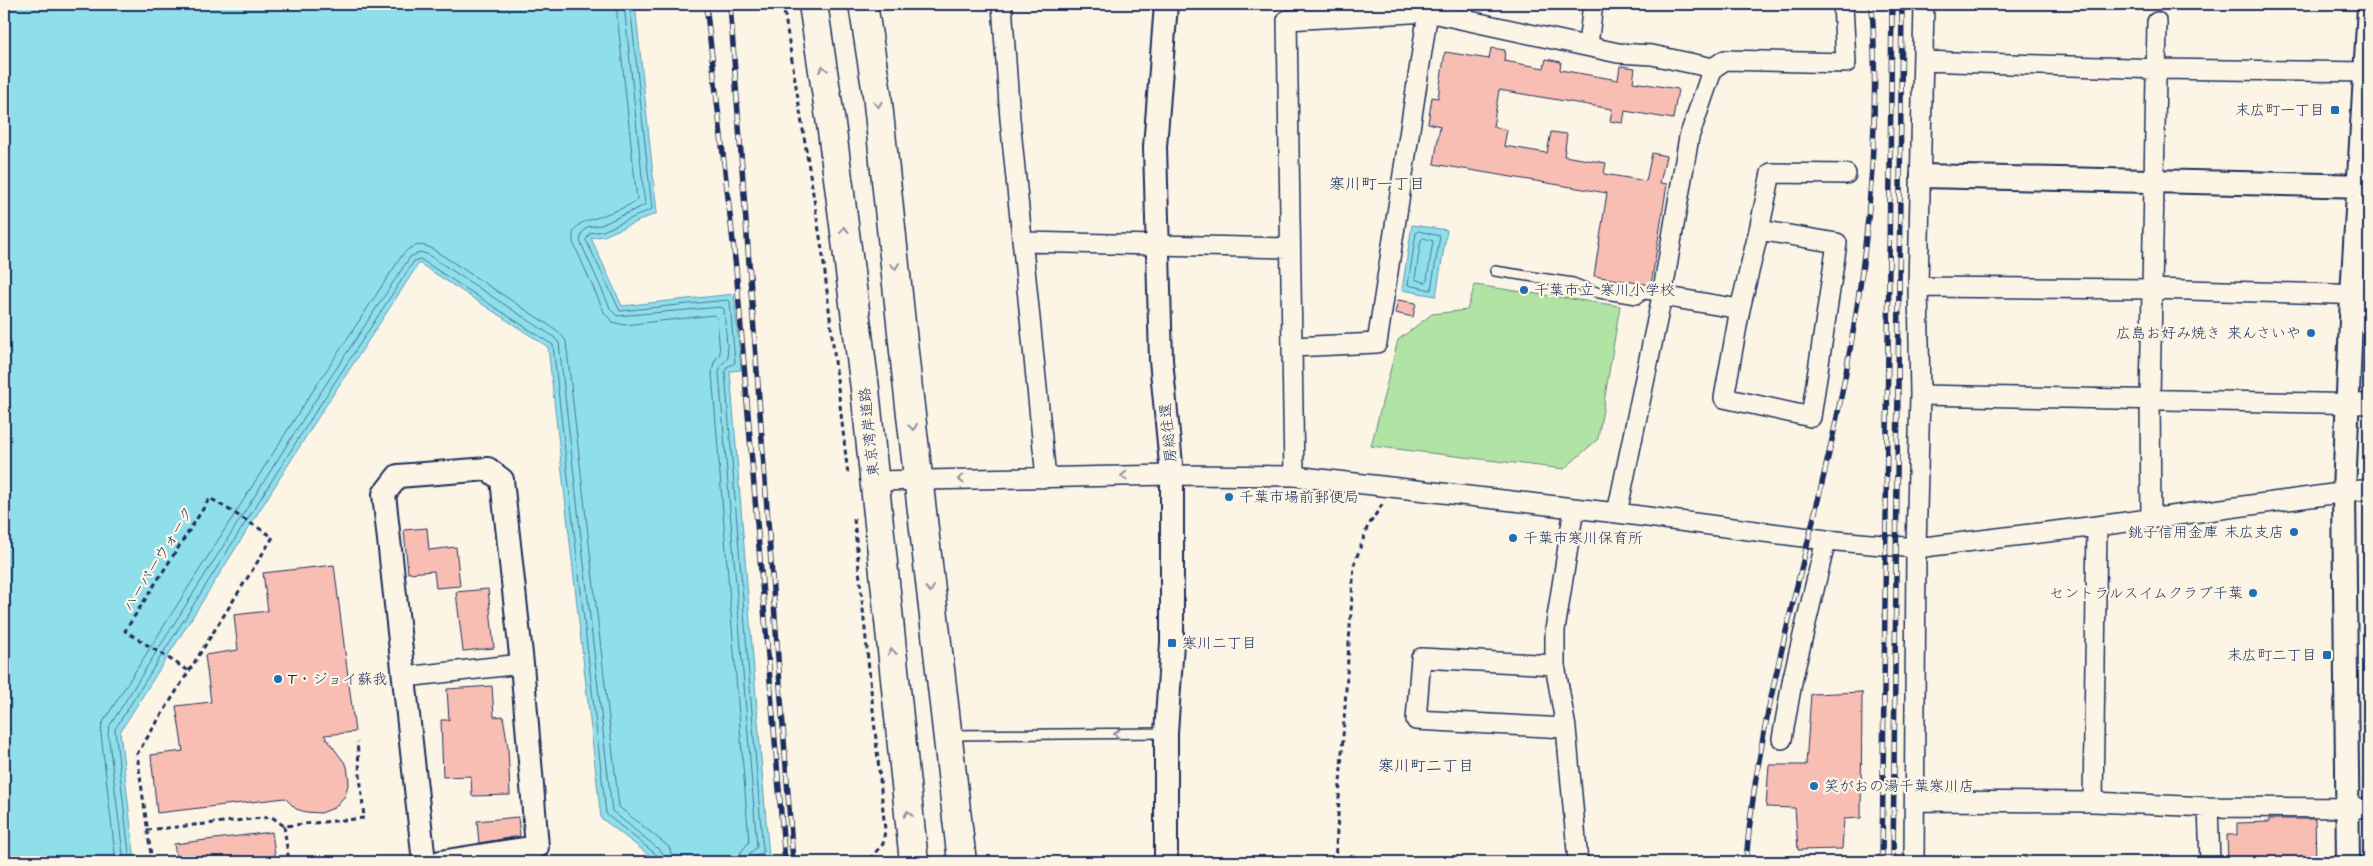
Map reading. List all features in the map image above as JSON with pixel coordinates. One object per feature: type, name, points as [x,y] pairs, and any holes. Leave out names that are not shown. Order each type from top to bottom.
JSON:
[{"type":"highway","name":"東京湾岸道路","points":[[813,4],[832,131],[865,389],[861,478],[914,862]]},
{"type":"highway","points":[[832,4],[863,238],[865,389]]},
{"type":"highway","points":[[863,4],[877,94],[918,480],[962,862]]},
{"type":"street","points":[[1002,4],[1010,119],[1046,478]]},
{"type":"street","name":"房総往還","points":[[1166,4],[1155,147],[1161,360],[1172,475],[1172,643],[1166,733],[1166,862]]},
{"type":"street","points":[[1588,46],[1593,4]]},
{"type":"street","points":[[1617,513],[1662,296],[1689,137],[1713,68],[1725,60],[1846,63],[1843,4]]},
{"type":"street","points":[[1914,862],[1916,548],[1920,395],[1918,287],[1922,176],[1924,4]]},
{"type":"street","points":[[2348,862],[2344,492],[2359,404],[2369,8]]},
{"type":"street","points":[[1294,476],[1287,20],[1468,11],[1618,53],[1652,55],[1713,68]]},
{"type":"street","points":[[1292,347],[1377,343],[1428,12]]},
{"type":"street","points":[[2151,519],[2150,399],[2157,22]]},
{"type":"street","points":[[1922,61],[2156,69],[2367,72]]},
{"type":"street","points":[[1759,230],[1837,243],[1811,417],[1724,398],[1740,309],[1771,173],[1846,174]]},
{"type":"street","points":[[1922,176],[2365,185]]},
{"type":"street","points":[[1023,242],[1290,248]]},
{"type":"street","points":[[1918,287],[2152,289],[2361,295]]},
{"type":"street","points":[[1662,296],[1740,309]]},
{"type":"street","points":[[1920,395],[2359,404]]},
{"type":"street","points":[[424,862],[384,494],[398,476],[488,469],[502,480],[522,664],[537,847],[440,862]]},
{"type":"street","points":[[861,478],[918,480],[1172,475],[1294,476],[1617,513],[1826,540],[1916,548],[2151,519],[2369,489]]},
{"type":"street","points":[[1574,508],[1555,630],[1555,665],[1566,728],[1578,862]]},
{"type":"street","points":[[2093,802],[2097,526]]},
{"type":"street","points":[[1782,739],[1793,677],[1826,540]]},
{"type":"street","points":[[1555,665],[1422,658],[1416,720],[1566,728]]},
{"type":"street","points":[[405,677],[522,664]]},
{"type":"street","points":[[1915,801],[2093,802],[2208,807],[2369,808]]},
{"type":"street","points":[[2208,807],[2210,862]]},
{"type":"lane","points":[[1494,271],[1573,283],[1599,293],[1637,299],[1644,294],[1662,296]]},
{"type":"lane","points":[[948,735],[1166,733]]},
{"type":"path","points":[[783,4],[861,478]]},
{"type":"path","points":[[1335,862],[1354,565],[1367,528],[1386,498],[1399,489]]},
{"type":"path","name":"ハーバーウォーク","points":[[210,498],[273,537],[189,671],[125,631],[210,498]]},
{"type":"path","points":[[854,519],[884,830],[882,844],[867,862]]},
{"type":"path","points":[[152,862],[137,754],[189,671]]},
{"type":"path","points":[[148,830],[272,817],[284,826],[364,818],[356,742]]},
{"type":"path","points":[[284,826],[289,862]]},
{"type":"green space","points":[[1475,285],[1620,306],[1598,439],[1564,469],[1371,446],[1398,340],[1432,314],[1467,310]]},
{"type":"water","points":[[4,4],[635,4],[657,213],[604,236],[591,238],[622,306],[734,294],[741,370],[730,371],[769,858],[743,862],[658,862],[601,818],[548,347],[419,263],[317,419],[120,732],[135,862],[4,862]]},
{"type":"water","points":[[1412,225],[1447,230],[1436,296],[1402,290]]},
{"type":"building","points":[[1491,48],[1505,50],[1504,61],[1544,68],[1546,59],[1561,62],[1560,70],[1618,80],[1620,66],[1635,68],[1633,82],[1678,89],[1673,119],[1625,111],[1623,123],[1610,121],[1612,109],[1499,90],[1493,127],[1507,130],[1504,146],[1547,153],[1551,132],[1567,134],[1564,156],[1606,163],[1604,174],[1646,181],[1652,153],[1666,156],[1660,183],[1667,184],[1651,285],[1594,276],[1607,193],[1434,164],[1440,126],[1428,123],[1432,97],[1438,98],[1445,52],[1489,59]]},
{"type":"building","points":[[1398,300],[1416,303],[1413,317],[1395,313]]},
{"type":"building","points":[[427,528],[429,550],[456,547],[460,586],[436,588],[434,571],[408,573],[404,530]]},
{"type":"building","name":"T・ジョイ蘇我","points":[[334,565],[355,732],[324,735],[347,766],[349,781],[345,796],[334,808],[321,813],[296,809],[285,798],[157,813],[151,755],[183,751],[176,706],[211,702],[205,655],[238,650],[234,615],[268,611],[263,573]]},
{"type":"building","points":[[488,589],[494,648],[463,651],[456,592]]},
{"type":"building","points":[[492,686],[494,717],[503,716],[508,747],[510,795],[472,796],[471,776],[443,777],[441,720],[449,720],[447,689]]},
{"type":"building","name":"笑がおの湯千葉寒川店","points":[[1862,692],[1861,818],[1844,819],[1842,849],[1798,850],[1795,808],[1766,807],[1769,765],[1806,765],[1811,694]]},
{"type":"building","points":[[518,817],[520,836],[479,843],[477,821]]},
{"type":"building","points":[[2269,819],[2315,819],[2316,862],[2228,862],[2227,835],[2237,835],[2237,823],[2269,822]]},
{"type":"building","points":[[272,832],[276,862],[177,862],[174,844]]},
{"type":"railway","points":[[706,4],[736,268],[785,862]]},
{"type":"railway","points":[[730,4],[793,862]]},
{"type":"railway","points":[[1746,862],[1752,805],[1772,692],[1826,468],[1848,362],[1856,311],[1869,209],[1873,158],[1874,55],[1872,4]]},
{"type":"railway","points":[[1882,862],[1892,4]]},
{"type":"railway","points":[[1893,862],[1902,4]]},
{"type":"place","name":"末広町一丁目","points":[[2335,110]]},
{"type":"place","name":"千葉市立 寒川小学校","points":[[1524,290]]},
{"type":"place","name":"広島お好み焼き 来んさいや","points":[[2311,333]]},
{"type":"place","name":"千葉市場前郵便局","points":[[1229,497]]},
{"type":"place","name":"銚子信用金庫 末広支店","points":[[2294,532]]},
{"type":"place","name":"千葉市寒川保育所","points":[[1513,538]]},
{"type":"place","name":"セントラルスイムクラブ千葉","points":[[2253,593]]},
{"type":"place","name":"寒川二丁目","points":[[1172,643]]},
{"type":"place","name":"末広町二丁目","points":[[2327,655]]},
{"type":"place","name":"T・ジョイ蘇我","points":[[278,679]]},
{"type":"place","name":"笑がおの湯千葉寒川店","points":[[1814,786]]},
{"type":"district","name":"寒川町一丁目","points":[[1377,183]]},
{"type":"district","name":"寒川町二丁目","points":[[1426,765]]}]
